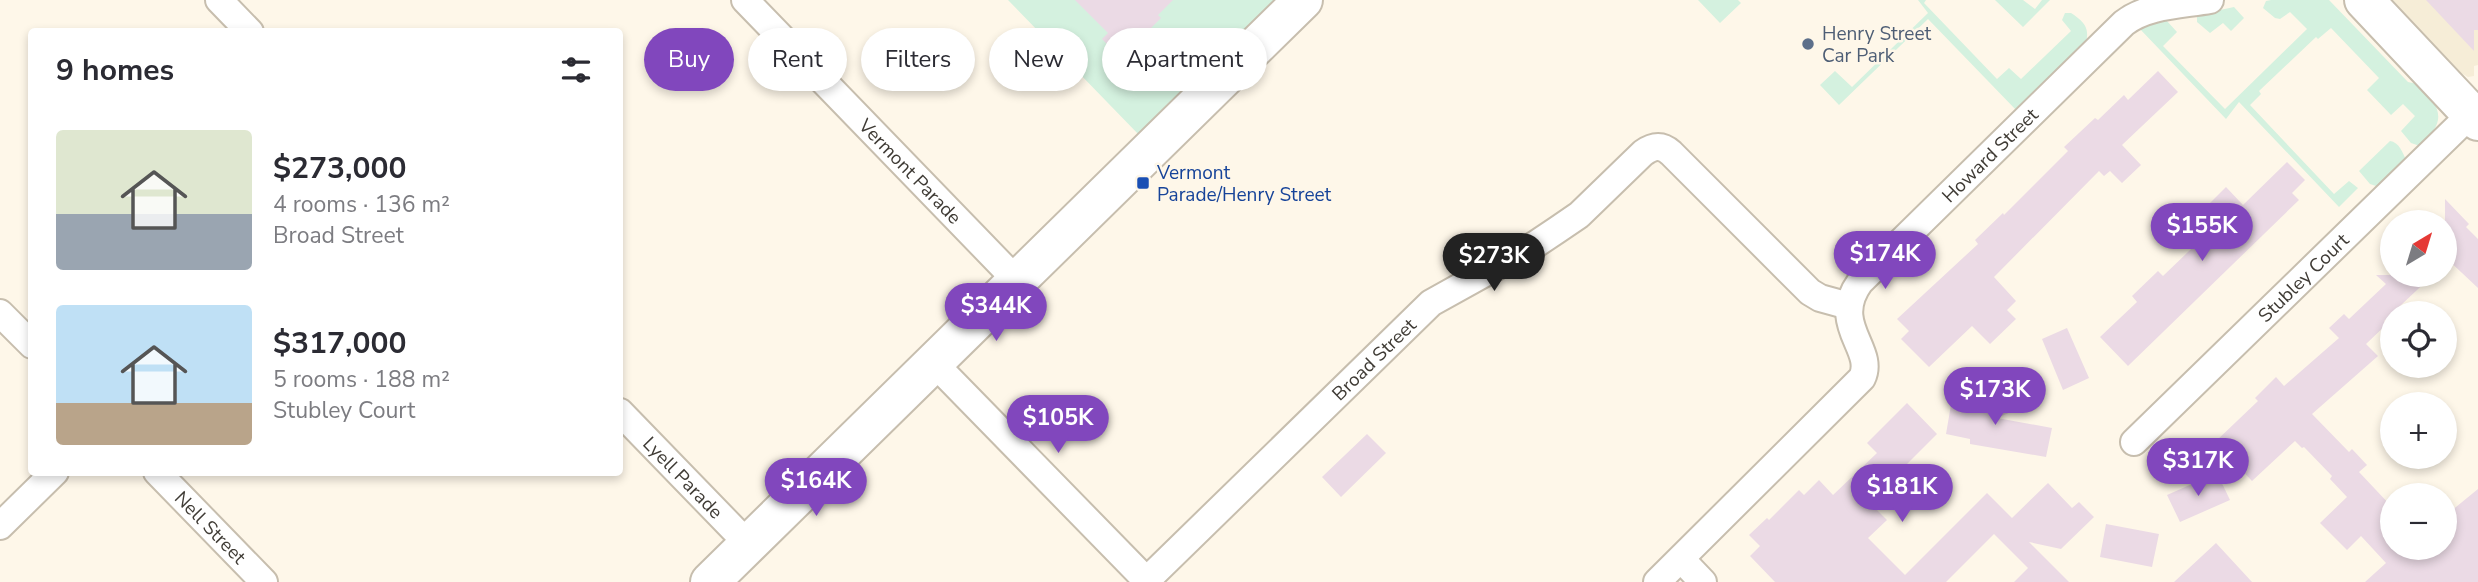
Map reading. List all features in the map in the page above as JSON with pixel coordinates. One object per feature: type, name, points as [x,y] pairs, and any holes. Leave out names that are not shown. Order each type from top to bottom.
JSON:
[{"type":"street","points":[[219,0],[246,28]]},
{"type":"street","name":"Vermont Parade","points":[[745,0],[1017,281]]},
{"type":"street","points":[[710,582],[1303,0]]},
{"type":"street","name":"Howard Street","points":[[1849,306],[1860,282],[2124,23],[2138,13],[2148,10],[2210,0]]},
{"type":"street","points":[[2364,0],[2474,117]]},
{"type":"street","name":"Stubley Court","points":[[2134,442],[2474,117]]},
{"type":"street","name":"Broad Street","points":[[1147,581],[1431,303],[1547,237],[1578,215],[1643,153],[1653,147],[1666,149],[1671,153],[1810,292],[1820,298],[1849,306]]},
{"type":"street","points":[[1657,582],[1862,378],[1865,364],[1851,328],[1849,306]]},
{"type":"street","points":[[0,313],[28,341]]},
{"type":"street","points":[[933,362],[1147,581]]},
{"type":"street","name":"Lyell Parade","points":[[623,415],[748,544]]},
{"type":"street","points":[[0,526],[51,476]]},
{"type":"street","name":"Nell Street","points":[[161,476],[264,582]]},
{"type":"street","points":[[1681,559],[1703,582]]},
{"type":"shaded area","points":[[2392,0],[2478,0],[2478,65],[2474,66],[2474,76],[2468,77],[2461,73]]},
{"type":"green space","points":[[1008,0],[1280,0],[1252,28],[1102,28],[1102,91],[1188,91],[1141,137],[1088,82],[1088,28],[1035,28]]},
{"type":"green space","points":[[1698,0],[1738,0],[1741,3],[1720,23]]},
{"type":"green space","points":[[1918,0],[1926,0],[1924,3],[1997,79],[2009,68],[2021,79],[2071,31],[2062,20],[2065,13],[2071,13],[2084,25],[2087,32],[2086,42],[2017,111],[1928,19],[1839,105],[1820,85],[1835,71],[1852,87],[1928,13]]},
{"type":"green space","points":[[1995,0],[2023,0],[2035,9],[2042,0],[2050,0],[2023,27]]},
{"type":"green space","points":[[2329,0],[2408,82],[2422,85],[2437,110],[2434,130],[2420,146],[2411,143],[2401,131],[2415,116],[2403,104],[2391,115],[2367,90],[2379,78],[2331,28],[2318,39],[2316,37],[2259,91],[2261,94],[2250,105],[2334,194],[2349,181],[2358,188],[2339,207],[2239,102],[2226,119],[2139,28],[2166,20],[2177,32],[2163,46],[2225,109],[2307,29],[2290,12],[2280,19],[2275,18],[2263,8],[2266,1]]},
{"type":"green space","points":[[2234,7],[2244,18],[2231,31],[2223,23],[2210,33],[2197,22],[2197,15]]},
{"type":"green space","points":[[2390,141],[2398,146],[2406,160],[2379,187],[2370,184],[2359,171]]},
{"type":"building","points":[[1075,0],[1173,0],[1158,15],[1161,18],[1151,28],[1103,28]]},
{"type":"building","points":[[2426,0],[2478,0],[2478,30],[2474,30],[2474,51]]},
{"type":"building","points":[[2158,71],[2178,92],[2122,145],[2141,165],[2122,183],[2110,171],[2104,176],[2099,171],[1994,277],[2016,301],[2007,310],[2016,319],[1990,344],[1972,326],[1929,367],[1901,339],[1909,331],[1897,319],[1978,244],[1975,240],[2068,151],[2064,147],[2124,95],[2128,100]]},
{"type":"building","points":[[2287,162],[2305,180],[2292,193],[2299,200],[2128,366],[2100,337],[2137,302],[2132,296],[2158,271],[2163,276],[2214,227],[2200,213],[2226,187],[2243,205]]},
{"type":"building","points":[[2445,199],[2456,210],[2445,210]]},
{"type":"building","points":[[2457,212],[2469,224],[2466,227],[2478,239],[2478,288],[2457,268]]},
{"type":"building","points":[[2383,287],[2420,287],[2405,301],[2380,301],[2380,331],[2366,344],[2378,356],[2312,414],[2349,452],[2352,449],[2367,465],[2359,472],[2380,494],[2380,557],[2361,536],[2347,550],[2320,523],[2347,497],[2330,479],[2332,476],[2304,447],[2295,441],[2252,481],[2215,442],[2258,401],[2255,398],[2276,377],[2284,386],[2339,338],[2329,328],[2344,314],[2349,319]]},
{"type":"building","points":[[2067,328],[2089,378],[2063,390],[2042,339]]},
{"type":"building","points":[[1961,390],[1979,393],[1977,402],[2018,409],[1997,418],[2052,428],[2046,457],[1970,444],[1970,439],[1946,434],[1952,399],[1959,400]]},
{"type":"building","points":[[1907,403],[1937,434],[1890,481],[1896,488],[1875,508],[1887,520],[1868,538],[1905,575],[1987,493],[2012,518],[2048,483],[2072,508],[2079,502],[2094,517],[2061,549],[2029,542],[2069,582],[2014,582],[2028,568],[1994,534],[1946,582],[1775,582],[1750,556],[1760,546],[1749,535],[1767,518],[1769,520],[1799,490],[1804,495],[1819,480],[1833,495],[1877,453],[1867,443]]},
{"type":"building","points":[[1367,434],[1386,453],[1341,497],[1322,477]]},
{"type":"building","points":[[2217,473],[2230,500],[2180,522],[2167,495]]},
{"type":"building","points":[[2478,489],[2478,582],[2365,582],[2386,563],[2383,560],[2457,560],[2457,506]]},
{"type":"building","points":[[2106,524],[2159,534],[2152,567],[2100,557]]},
{"type":"building","points":[[2216,543],[2252,582],[2174,582]]},
{"type":"place","name":"Henry Street Car Park","points":[[1808,44]]},
{"type":"place","name":"Vermont Parade/Henry Street","points":[[1143,183]]}]
